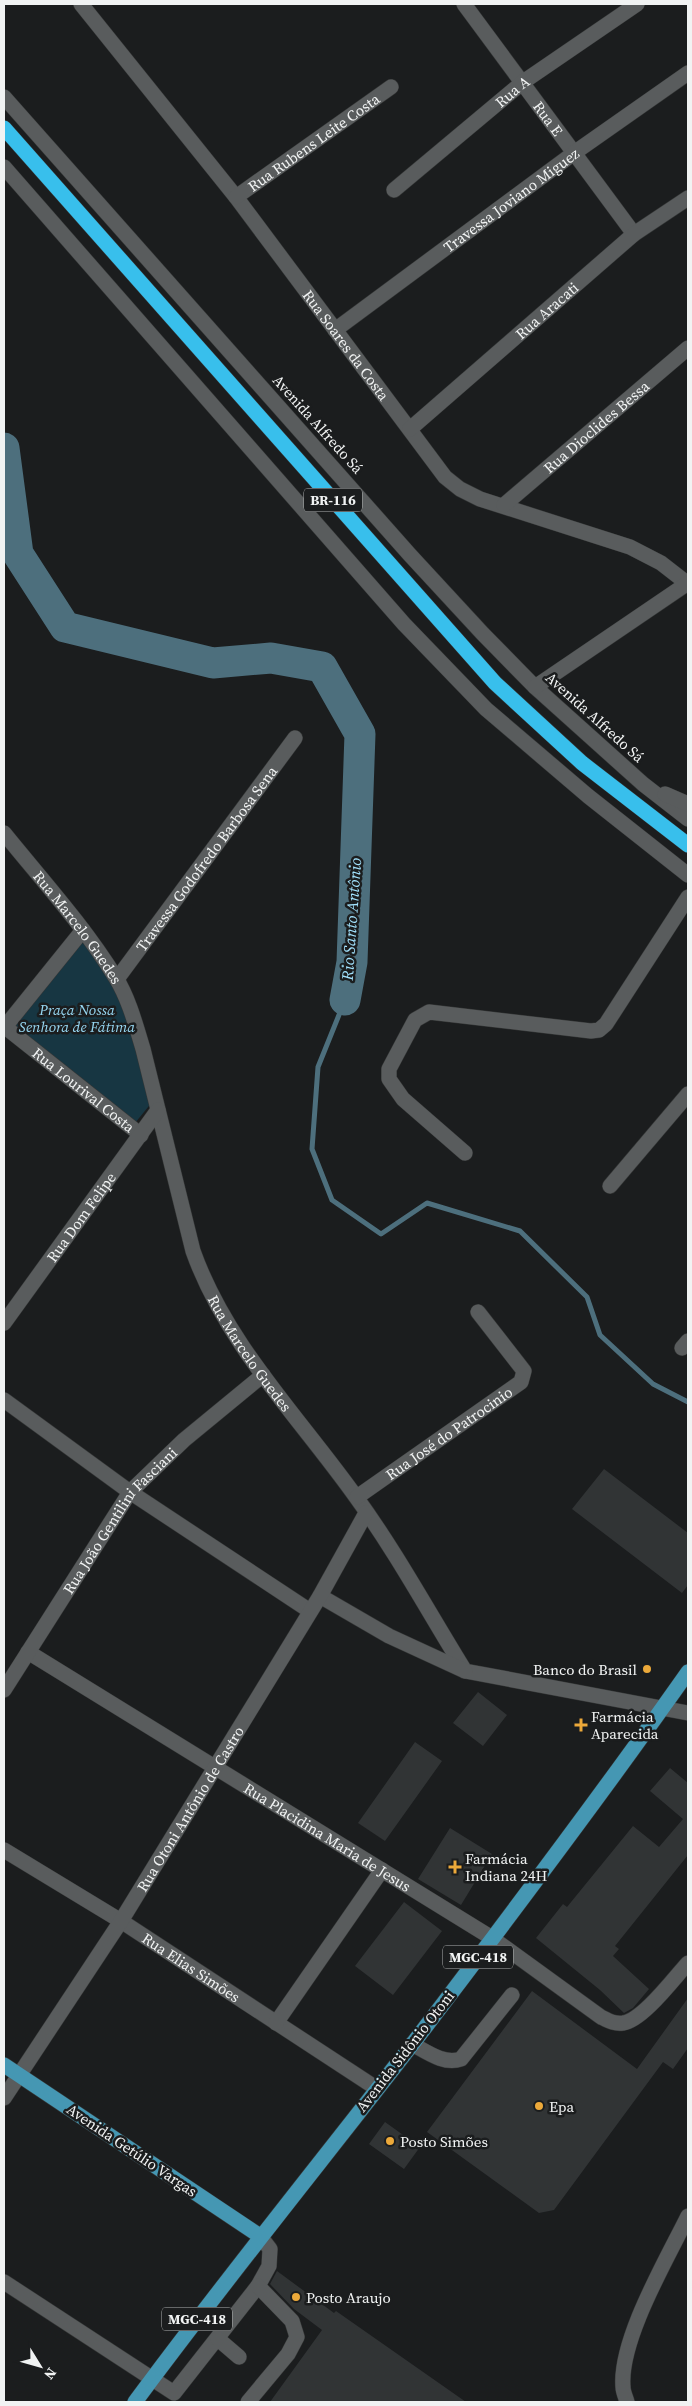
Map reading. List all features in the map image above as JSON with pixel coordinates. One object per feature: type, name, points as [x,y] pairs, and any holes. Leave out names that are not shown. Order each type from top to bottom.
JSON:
[{"type":"highway","name":"BR-116","points":[[4,128],[495,683],[582,763],[688,845]]},
{"type":"main road","name":"Avenida Sidônio Otoni","points":[[135,2402],[260,2236],[412,2044],[688,1672]]},
{"type":"main road","name":"Avenida Getúlio Vargas","points":[[4,2065],[260,2236]]},
{"type":"street","name":"Rua Soares da Costa","points":[[81,4],[236,198],[445,477],[460,489],[480,499],[504,505],[630,547],[661,563],[688,583]]},
{"type":"street","name":"Rua E","points":[[464,4],[634,234]]},
{"type":"street","name":"Rua A","points":[[394,190],[523,82],[637,4]]},
{"type":"street","name":"Travessa Joviano Miguez","points":[[336,330],[574,153],[688,73]]},
{"type":"street","name":"Rua Rubens Leite Costa","points":[[236,198],[391,87]]},
{"type":"street","name":"Avenida Alfredo Sá","points":[[4,97],[410,556],[535,687],[643,784],[688,819]]},
{"type":"street","points":[[4,167],[404,624],[486,709],[588,796],[688,875]]},
{"type":"street","name":"Rua Aracati","points":[[410,429],[634,234],[688,198]]},
{"type":"street","name":"Rua Dioclides Bessa","points":[[504,505],[648,385],[688,348]]},
{"type":"street","points":[[535,687],[688,583]]},
{"type":"street","name":"Travessa Godofredo Barbosa Sena","points":[[117,979],[295,738]]},
{"type":"street","points":[[643,784],[688,804]]},
{"type":"street","name":"Rua Marcelo Guedes","points":[[4,832],[83,930],[117,979],[134,1018],[193,1251],[203,1279],[221,1313],[263,1375],[357,1498],[465,1671]]},
{"type":"street","points":[[465,1153],[403,1099],[389,1079],[389,1069],[415,1020],[429,1012],[591,1031],[600,1030],[606,1024],[688,897]]},
{"type":"street","points":[[4,1027],[83,930]]},
{"type":"street","name":"Rua Lourival Costa","points":[[4,1027],[141,1136]]},
{"type":"street","points":[[610,1186],[688,1094]]},
{"type":"street","name":"Rua Dom Felipe","points":[[4,1323],[158,1110]]},
{"type":"street","name":"Rua José do Patrocinio","points":[[357,1498],[521,1382],[524,1370],[478,1312]]},
{"type":"street","name":"Rua João Gentilini Fasciani","points":[[4,1690],[130,1492],[184,1440],[263,1375]]},
{"type":"street","points":[[4,1400],[130,1492],[310,1611]]},
{"type":"street","name":"Rua Otoni Antônio de Castro","points":[[4,2098],[121,1922],[320,1596],[366,1513]]},
{"type":"street","points":[[320,1596],[389,1636],[465,1671],[688,1713]]},
{"type":"street","name":"Rua Placidina Maria de Jesus","points":[[28,1652],[492,1938],[601,2017],[613,2023],[625,2023],[640,2014],[688,1963]]},
{"type":"street","name":"Rua Elias Simões","points":[[4,1850],[121,1922],[376,2088]]},
{"type":"street","points":[[276,2023],[382,1870]]},
{"type":"street","points":[[412,2044],[443,2060],[452,2062],[461,2058],[512,1995]]},
{"type":"street","points":[[627,2402],[623,2388],[625,2361],[636,2328],[688,2216]]},
{"type":"street","points":[[4,2282],[152,2378],[179,2398],[218,2339],[258,2286],[269,2266],[270,2249],[260,2236]]},
{"type":"street","points":[[248,2402],[288,2354],[297,2337],[292,2321],[258,2286]]},
{"type":"street","points":[[218,2339],[239,2357]]},
{"type":"green space","name":"Praça Nossa Senhora de Fátima","points":[[79,938],[116,984],[153,1101],[135,1123],[10,1025]]},
{"type":"building","points":[[604,1469],[688,1533],[688,1585],[682,1593],[572,1509]]},
{"type":"building","points":[[478,1692],[507,1715],[483,1746],[453,1723]]},
{"type":"building","points":[[415,1742],[442,1761],[385,1841],[358,1823]]},
{"type":"building","points":[[670,1768],[688,1783],[688,1855],[615,1946],[619,1949],[613,1956],[649,1989],[633,2008],[624,2013],[600,1990],[536,1938],[563,1904],[567,1907],[633,1826],[659,1847],[683,1819],[650,1791]]},
{"type":"building","name":"Farmácia Indiana 24H","points":[[450,1828],[492,1854],[461,1905],[418,1879]]},
{"type":"building","points":[[404,1902],[442,1931],[393,1995],[355,1966]]},
{"type":"building","name":"Epa","points":[[532,1991],[637,2069],[688,1998],[688,2048],[673,2069],[663,2062],[554,2210],[539,2213],[427,2132]]},
{"type":"building","points":[[385,2122],[420,2147],[404,2169],[369,2144]]},
{"type":"building","points":[[277,2271],[334,2313],[336,2311],[466,2402],[270,2402],[322,2330],[294,2309],[270,2284]]},
{"type":"waterway","name":"Rio Santo Antônio","points":[[4,448],[18,554],[65,627],[213,663],[271,658],[322,667],[360,734],[352,962],[345,1000]]},
{"type":"waterway","name":"Rio Santo Antônio","points":[[345,1000],[318,1067],[312,1149],[332,1200],[381,1234],[427,1203],[520,1231],[587,1297],[600,1335],[653,1384],[688,1402]]},
{"type":"place","name":"Banco do Brasil","points":[[647,1669]]},
{"type":"place","name":"Farmácia Aparecida","points":[[581,1725]]},
{"type":"place","name":"Farmácia Indiana 24H","points":[[455,1867]]},
{"type":"place","name":"Epa","points":[[539,2106]]},
{"type":"place","name":"Posto Simões","points":[[390,2141]]},
{"type":"place","name":"Posto Araujo","points":[[296,2297]]}]
